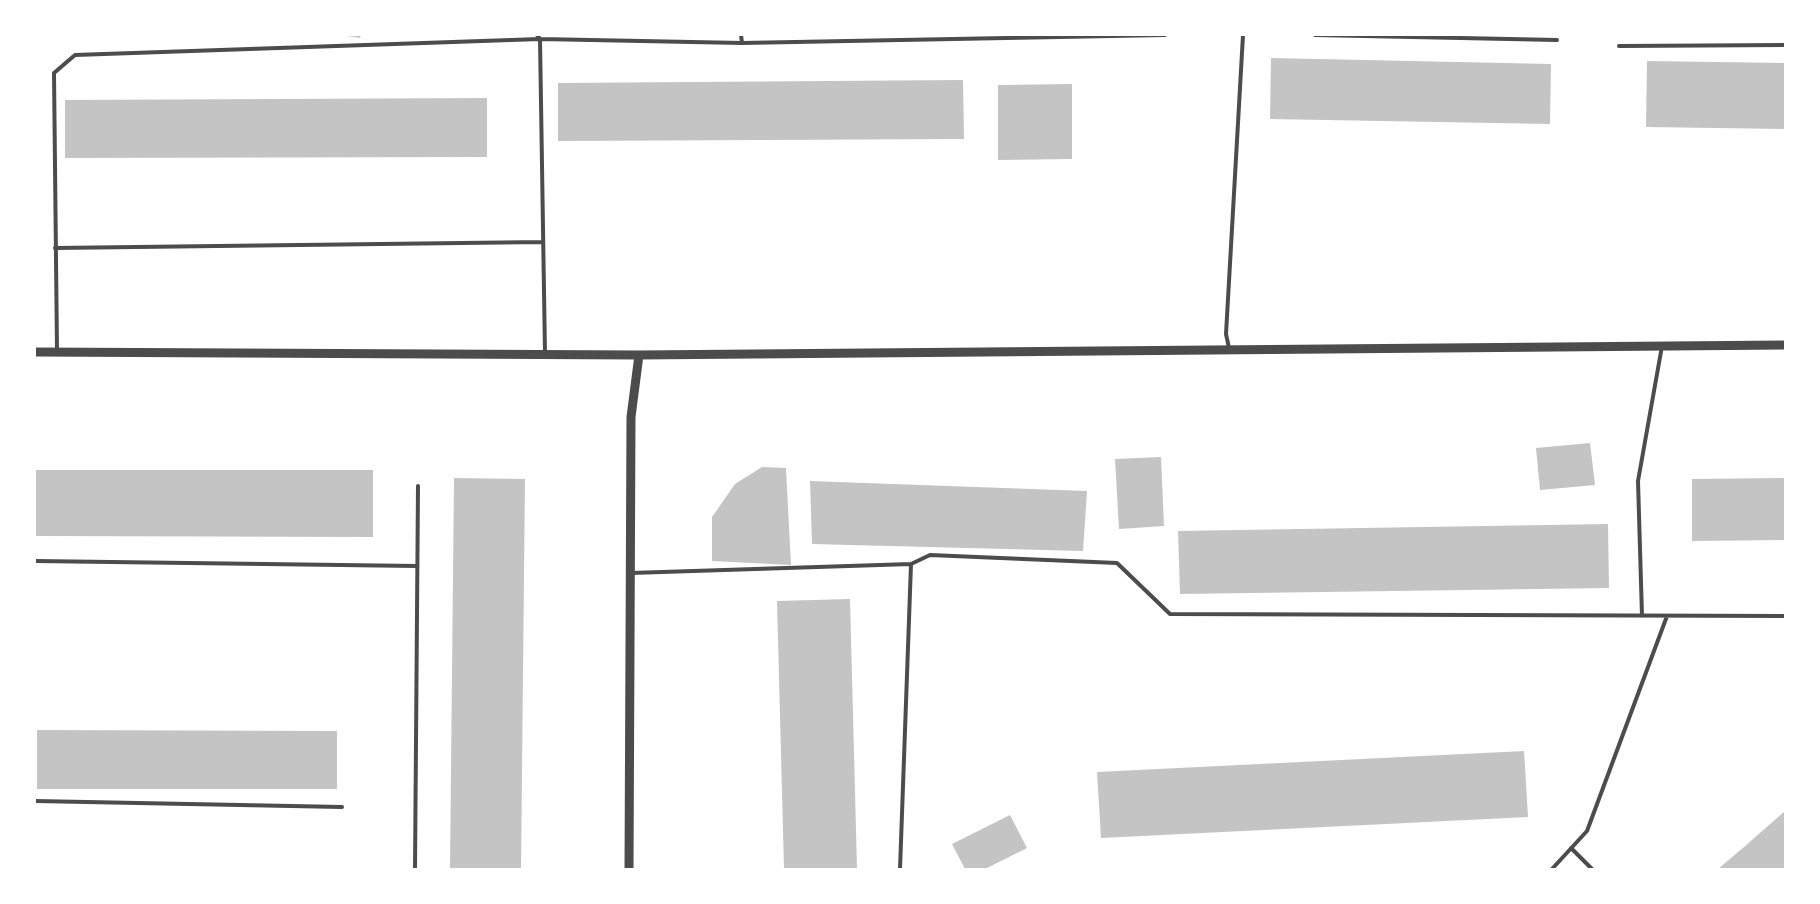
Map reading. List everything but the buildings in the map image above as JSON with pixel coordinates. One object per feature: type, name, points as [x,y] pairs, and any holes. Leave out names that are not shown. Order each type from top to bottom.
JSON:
[{"type":"street","points":[[35,352],[639,355],[1785,345]]},
{"type":"street","points":[[629,869],[631,418],[639,355]]},
{"type":"lane","points":[[537,35],[540,39],[545,354]]},
{"type":"lane","points":[[740,35],[742,43]]},
{"type":"lane","points":[[57,352],[54,73],[75,55],[540,39],[742,43],[1165,35]]},
{"type":"lane","points":[[1230,350],[1226,334],[1243,35]]},
{"type":"lane","points":[[1315,35],[1557,40]]},
{"type":"lane","points":[[1619,46],[1785,44]]},
{"type":"lane","points":[[55,248],[543,242]]},
{"type":"lane","points":[[1642,616],[1638,481],[1662,346]]},
{"type":"lane","points":[[415,869],[418,486]]},
{"type":"lane","points":[[630,573],[911,564],[930,555],[1117,563],[1170,614],[1785,616]]},
{"type":"lane","points":[[35,561],[417,566]]},
{"type":"lane","points":[[900,869],[911,564]]},
{"type":"lane","points":[[1552,869],[1587,832],[1667,616]]},
{"type":"lane","points":[[35,802],[342,807]]},
{"type":"lane","points":[[1572,848],[1592,869]]}]
